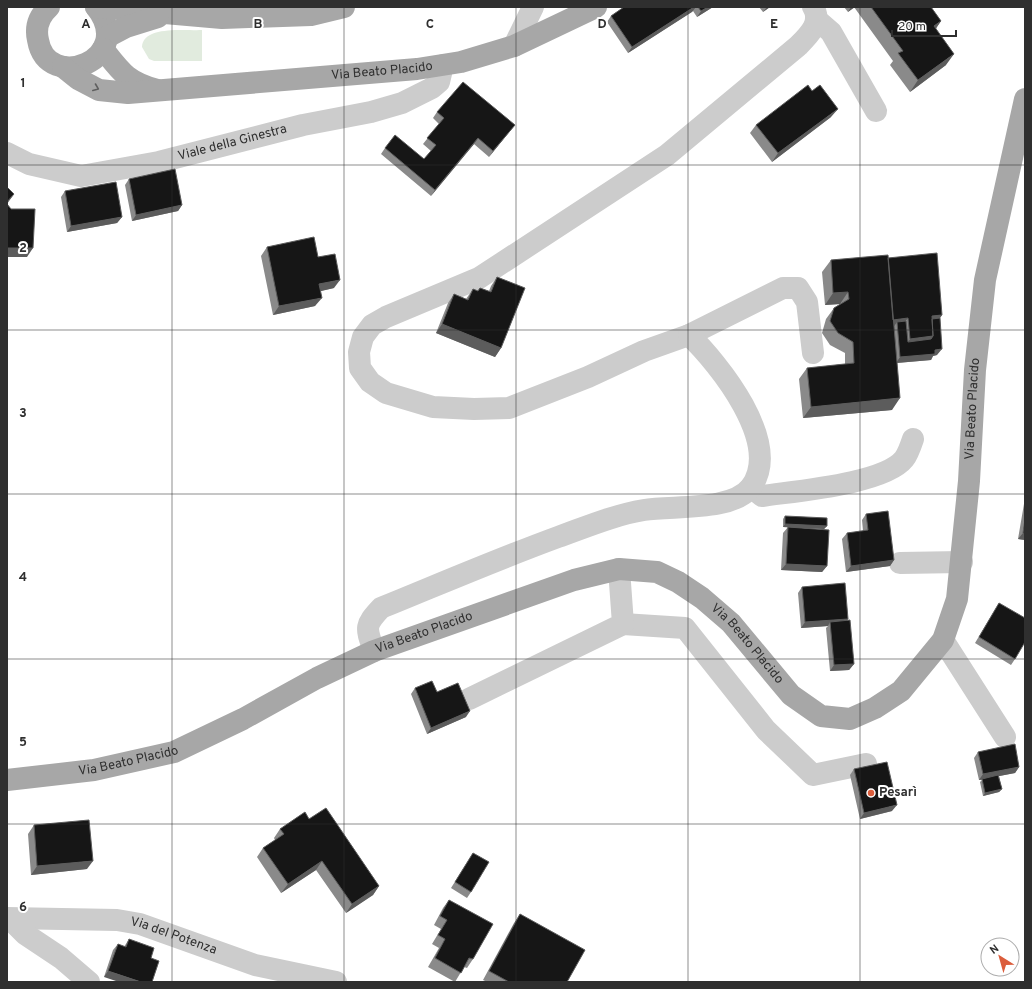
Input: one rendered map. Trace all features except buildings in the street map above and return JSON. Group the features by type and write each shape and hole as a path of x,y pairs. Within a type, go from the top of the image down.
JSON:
{"main road":[{"path":"36,33 38,22 48,7"},
{"path":"96,7 222,18 311,15 344,7"},
{"path":"63,67 75,68 87,65 97,58 105,43 105,21 96,7"},
{"name":"Via Beato Placido","path":"36,33 38,45 44,55 78,79 99,90 128,93 443,66 514,46 596,7"},
{"path":"105,43 144,20 175,14"},
{"name":"Via Beato Placido","path":"105,43 119,69 137,84 158,90"},
{"name":"Via Beato Placido","path":"7,780 94,770 174,752 243,719 317,678 374,651 574,580 619,569 657,572 678,582 702,598 731,623 791,695 821,716 850,719 875,708 901,691 943,640 957,599 962,562 969,481 975,370 985,280 1025,99"}],"street":[{"path":"31,7 36,33"},
{"path":"514,46 533,7"},
{"path":"814,13 831,32 876,111"},
{"path":"813,353 807,302 798,288 783,288 689,334 644,350 588,377 509,408 474,409 433,407 386,394 370,382 360,368 359,352 363,338 372,325 386,317 479,278 667,155 798,46 814,28 814,13"},
{"name":"Viale della Ginestra","path":"7,153 29,164 81,176 159,162 303,125 371,112 402,103 432,88 439,82 443,66"},
{"path":"374,651 368,633 369,621 381,608 520,550 599,522 644,510 719,503 739,497 751,487 759,467 757,441 745,407 728,379 689,334"},
{"path":"751,487 762,496 852,483 884,473 904,459 913,439"},
{"path":"900,563 962,562"},
{"path":"619,569 623,624"},
{"path":"469,699 623,624 685,628 766,730 813,775 866,764"},
{"path":"943,640 1005,737"},
{"name":"Via del Potenza","path":"8,919 40,918 117,920 140,924 255,965 336,982"},
{"path":"8,919 25,934 61,958 89,982"}],"shaded area":[{"path":"202,30 202,61 154,61 149,59 142,47 144,40 157,32"}],"place":[{"name":"Pesarì","path":"871,793"}]}
